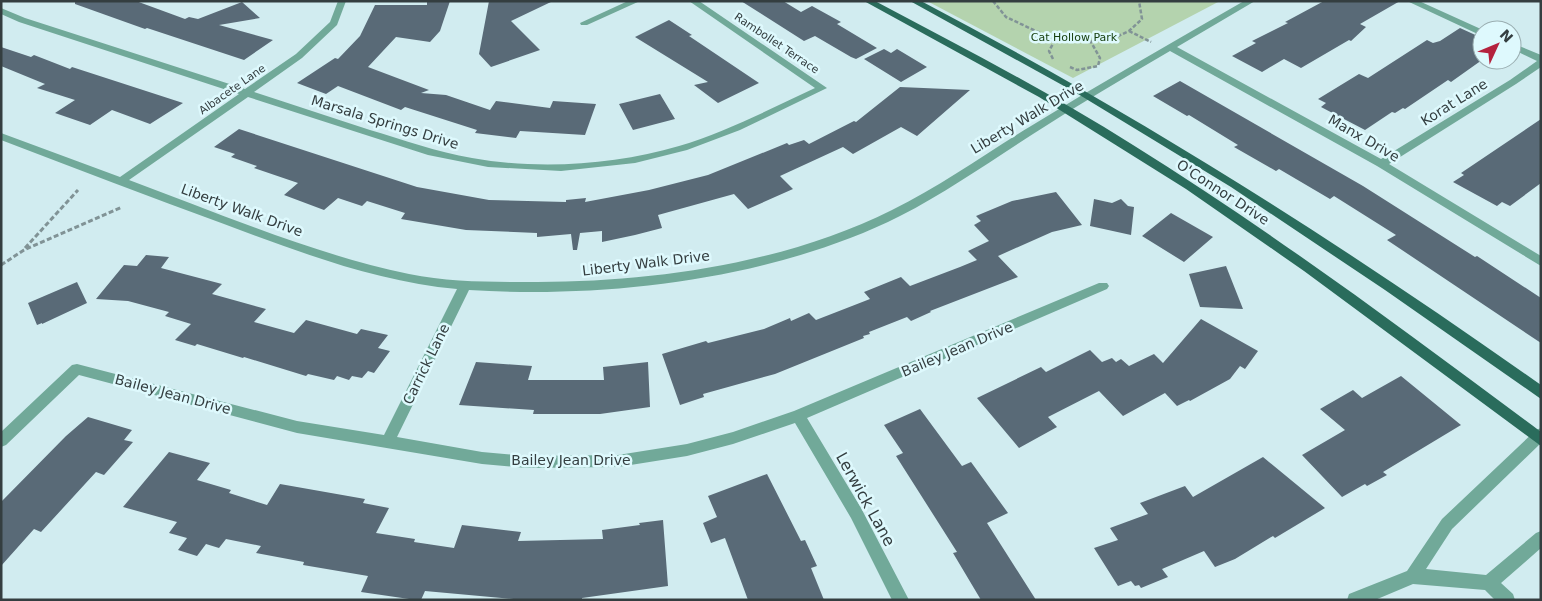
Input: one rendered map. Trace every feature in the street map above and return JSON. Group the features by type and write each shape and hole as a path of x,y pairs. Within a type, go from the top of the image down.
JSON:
{"main road":[{"name":"O'Connor Drive","path":"868,1 978,58 1067,109 1250,227 1381,319 1540,437"},
{"name":"O'Connor Drive","path":"914,1 986,38 1090,96 1290,220 1392,286 1541,393"}],"street":[{"name":"Albacete Lane","path":"121,181 299,56 334,23 342,1"},
{"path":"584,23 636,1"},
{"name":"Rambollet Terrace","path":"693,1 822,88"},
{"name":"Liberty Walk Drive","path":"1,136 296,247 354,265 413,278 465,285 550,288 625,282 708,272 802,249 872,224 931,194 1067,109 1251,1"},
{"path":"1411,1 1472,28"},
{"name":"Marsala Springs Drive","path":"1,11 22,20 428,152 487,164 551,168 617,163 683,148 737,128 822,88"},
{"name":"Manx Drive","path":"1170,47 1381,164 1541,262"},
{"path":"1522,51 1541,60"},
{"name":"Korat Lane","path":"1381,164 1513,82 1541,60"},
{"name":"Carrick Lane","path":"388,442 465,285"},
{"name":"Bailey Jean Drive","path":"1,441 78,369 297,427 482,458 527,462 618,461 678,452 734,438 798,416 1103,286"},
{"name":"Lerwick Lane","path":"798,416 856,513 901,600"},
{"path":"1413,576 1447,524 1540,437"},
{"path":"1489,583 1541,538"},
{"path":"1355,600 1413,576 1489,583 1507,600"}],"path":[{"path":"993,1 1006,17 1054,40 1090,42 1129,31 1142,19 1139,1"},
{"path":"1129,31 1151,42"},
{"path":"1054,40 1049,52 1054,61"},
{"path":"1069,67 1077,70 1098,66 1100,58 1090,42"},
{"path":"24,250 78,190"},
{"path":"1,266 24,250 122,206"}],"green space":[{"name":"Cat Hollow Park","path":"927,1 1220,1 1073,78"}],"building":[{"path":"75,1 136,1 185,19 189,17 198,19 242,2 260,18 219,25 273,40 244,60 147,28 145,29 75,4"},
{"path":"427,1 450,1 440,31 430,42 396,37 368,67 429,90 421,93 446,95 490,110 496,101 550,108 553,101 596,104 585,135 520,131 516,138 475,133 477,130 405,107 401,110 338,86 326,94 297,83 335,58 338,59 360,36 375,5 427,5"},
{"path":"489,1 553,1 511,21 540,50 491,67 479,54"},
{"path":"741,1 783,1 801,12 812,6 841,22 837,24 877,48 856,59 815,36 804,41"},
{"path":"1324,1 1400,1 1360,24 1366,27 1351,41 1349,40 1301,68 1284,59 1262,72 1232,56 1256,43 1252,41 1288,23 1285,22"},
{"path":"669,20 692,35 689,36 759,83 718,103 694,85 708,82 635,37"},
{"path":"1460,28 1472,33 1472,67 1451,82 1448,80 1405,109 1403,108 1395,113 1392,112 1365,130 1321,107 1326,103 1318,99 1359,74 1368,78 1427,40 1433,43 1440,41"},
{"path":"1,47 31,57 34,55 70,69 72,67 183,103 150,124 112,110 90,125 55,113 75,100 37,88 45,84 1,66"},
{"path":"884,49 891,53 897,49 927,67 901,82 864,59"},
{"path":"1180,81 1363,186 1541,298 1541,343 1387,240 1396,235 1334,196 1330,199 1279,169 1276,171 1234,147 1238,145 1189,115 1187,116 1153,96"},
{"path":"900,87 970,90 917,136 901,127 853,154 843,147 780,176 793,189 748,209 734,194 658,215 662,228 635,235 602,242 602,231 580,233 577,250 573,250 571,234 537,237 537,233 466,230 401,219 405,213 367,201 362,206 338,198 324,210 284,195 298,183 254,168 257,166 231,157 235,154 214,147 239,129 417,187 489,200 566,202 566,200 586,198 585,202 649,190 708,175 787,143 789,145 804,140 809,144 854,121 856,122"},
{"path":"660,94 675,119 633,130 619,104"},
{"path":"1541,119 1541,183 1510,206 1502,202 1497,206 1453,182 1464,175 1461,173"},
{"path":"1056,192 1082,225 1052,232 998,256 1018,277 930,311 911,321 907,317 869,332 870,334 863,336 864,338 775,374 703,394 704,397 680,405 662,354 706,341 708,343 764,329 790,318 791,321 809,313 816,320 870,299 864,292 901,277 910,286 960,267 977,260 968,251 989,241 974,225 981,221 976,216 1012,201"},
{"path":"1094,199 1112,203 1121,199 1128,206 1134,207 1131,235 1090,226"},
{"path":"1171,213 1213,237 1184,262 1142,236"},
{"path":"146,255 169,257 161,268 222,284 212,294 266,309 254,322 294,333 306,320 357,334 361,329 388,335 378,348 390,351 374,373 368,371 362,378 352,376 349,380 337,376 334,380 308,374 306,376 197,344 195,346 175,340 191,324 165,316 169,312 128,301 96,299 124,265 137,266"},
{"path":"1226,266 1243,309 1200,307 1189,274"},
{"path":"77,282 87,303 37,325 28,303"},
{"path":"1201,319 1258,351 1245,369 1240,366 1230,379 1177,406 1165,393 1123,416 1099,391 1048,417 1057,427 1019,448 977,398 1041,367 1046,372 1090,350 1102,362 1112,358 1116,362 1121,359 1129,366 1154,354 1163,363"},
{"path":"476,362 532,366 528,380 604,380 603,367 648,362 650,407 600,414 533,414 534,410 459,405"},
{"path":"1401,376 1461,425 1383,472 1387,475 1367,486 1365,484 1342,497 1302,455 1345,430 1320,409 1353,390 1362,398"},
{"path":"920,409 962,466 971,462 1008,513 987,523 1036,600 981,600 953,553 957,552 896,456 903,453 884,425"},
{"path":"88,417 132,430 124,440 133,442 104,475 96,472 41,532 34,529 1,566 1,502 66,436"},
{"path":"169,452 210,463 197,480 231,490 229,493 267,505 280,484 365,499 363,503 389,508 376,533 415,539 414,542 454,548 462,525 521,532 518,541 603,539 602,530 663,520 668,586 582,598 582,600 525,600 425,591 421,600 416,600 361,592 368,576 303,565 304,562 256,553 261,546 226,539 219,548 206,544 197,556 178,550 187,538 169,533 177,522 123,507"},
{"path":"1263,457 1325,508 1275,538 1273,536 1235,559 1215,567 1204,551 1162,569 1168,577 1141,588 1139,585 1135,586 1131,581 1118,586 1094,548 1118,540 1110,528 1148,514 1140,503 1185,486 1193,497"},
{"path":"767,474 801,541 805,540 817,566 811,568 824,600 748,600 725,538 711,543 703,523 717,517 708,496"}]}
